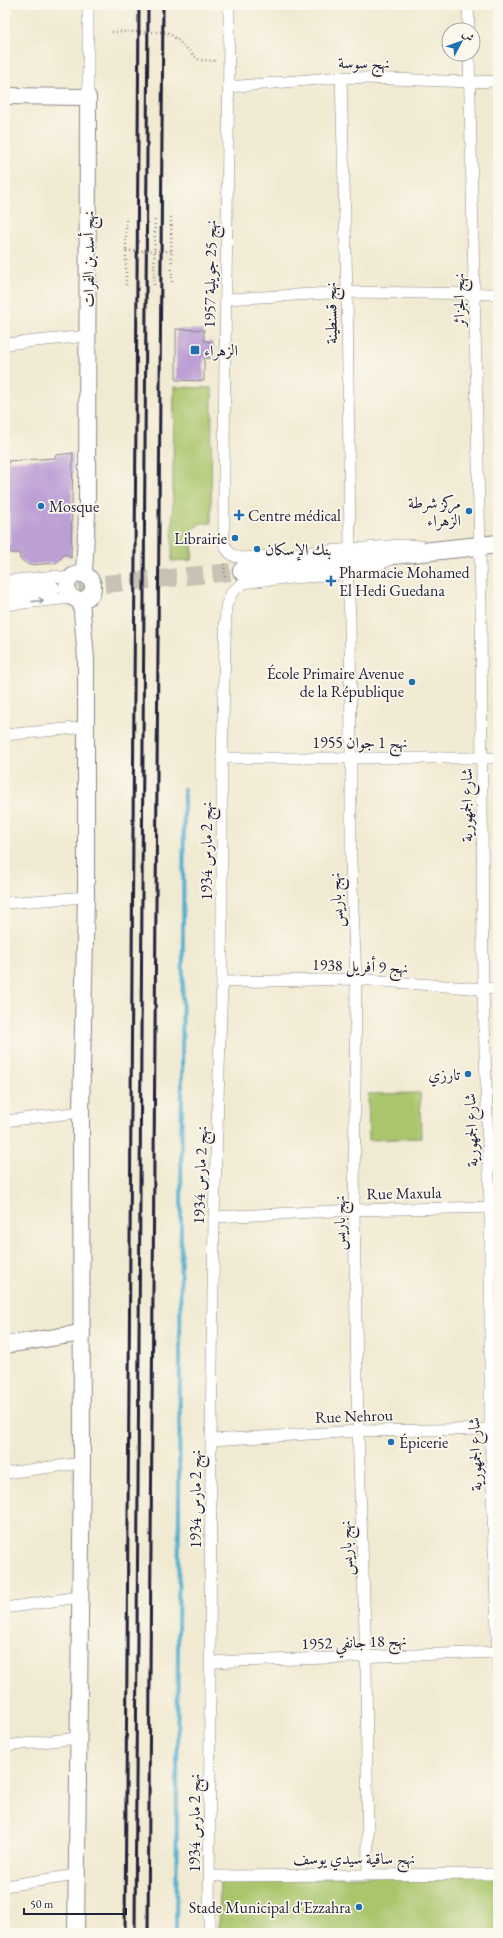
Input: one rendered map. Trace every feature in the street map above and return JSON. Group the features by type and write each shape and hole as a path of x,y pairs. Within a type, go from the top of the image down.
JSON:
{"main road":[{"path":"242,571 298,559 398,555 498,544"},
{"path":"5,593 51,589"}],"street":[{"name":"نهج أسد بن الفرات","path":"84,574 87,513 88,5"},
{"name":"نهج 25 جويلية 1957","path":"228,5 229,87 223,472 224,543 228,552 237,557 298,559"},
{"path":"468,5 469,22"},
{"name":"نهج الجزائر","path":"469,62 480,546"},
{"name":"نهج سوسة","path":"229,87 341,77 470,82 498,81"},
{"name":"نهج قسنطينة","path":"341,77 347,292 350,548"},
{"path":"5,96 88,97"},
{"path":"226,299 347,292 498,294"},
{"path":"5,344 88,336"},
{"path":"298,559 350,548 410,545 435,550"},
{"name":"شارع الجمهورية","path":"480,546 483,989 494,1207 494,1429 498,1664"},
{"name":"نهج 2 مارس 1934","path":"209,1933 211,1440 214,1217 222,982 222,758 226,606 232,592 237,586 252,581 347,573 373,567 398,555"},
{"name":"نهج باريس","path":"347,573 350,616 352,757 351,863 356,979 354,1210 358,1431 366,1658 368,1874"},
{"path":"5,605 76,599 89,597 93,589 91,580 84,574 76,574 69,579 66,588 76,599 86,659 86,897 82,1112 82,1463 79,1598 76,1933"},
{"path":"5,581 56,576 69,579"},
{"path":"5,735 86,727"},
{"name":"نهج 1 جوان 1955","path":"222,758 498,758"},
{"path":"5,903 86,897"},
{"name":"نهج 9 أفريل 1938","path":"222,982 356,979 483,989 498,988"},
{"path":"5,1121 82,1112"},
{"name":"Rue Maxula","path":"214,1217 354,1210 494,1207"},
{"path":"5,1345 82,1333"},
{"name":"Rue Nehrou","path":"211,1440 358,1431 494,1429"},
{"path":"5,1473 82,1463"},
{"path":"5,1608 79,1598"},
{"name":"نهج 18 جانفي 1952","path":"211,1662 366,1658 498,1652"},
{"path":"5,1746 78,1738"},
{"name":"نهج ساقية سيدي يوسف","path":"210,1876 498,1874"},
{"path":"5,1886 76,1875"}],"path":[{"path":"112,32 166,32 173,36 199,60 229,61"},
{"path":"126,217 126,285"},
{"path":"154,285 155,217"},
{"path":"171,217 172,285"},
{"path":"126,251 172,251"}],"green space":[{"path":"174,387 212,388 211,523 201,523 193,529 192,560 172,561"},
{"path":"420,1093 421,1138 369,1140 368,1094"},
{"name":"Stade Municipal d'Ezzahra","path":"498,1871 498,1933 219,1933 220,1881"}],"building":[{"name":"الزهراء","path":"176,329 204,330 204,341 213,342 213,358 204,358 204,381 176,380"},
{"name":"Mosque","path":"73,453 71,558 65,554 56,563 29,565 20,559 19,553 10,553 8,461 55,458 56,455"}],"waterway":[{"path":"176,1933 184,789"}],"tunnel":[{"path":"51,589 242,571"}],"railway":[{"path":"125,1933 139,5"},
{"path":"135,1933 148,5"},
{"path":"148,1933 163,5"}],"place":[{"name":"الزهراء","path":"195,350"},
{"name":"Mosque","path":"41,506"},
{"name":"مركز شرطة الزهراء","path":"469,511"},
{"name":"Centre médical","path":"239,515"},
{"name":"Librairie","path":"235,538"},
{"name":"بنك الإسكان","path":"257,549"},
{"name":"Pharmacie Mohamed El Hedi Guedana","path":"331,581"},
{"name":"École Primaire Avenue de la République","path":"412,682"},
{"name":"تارزي","path":"468,1074"},
{"name":"Épicerie","path":"391,1442"},
{"name":"Stade Municipal d'Ezzahra","path":"359,1907"}]}
